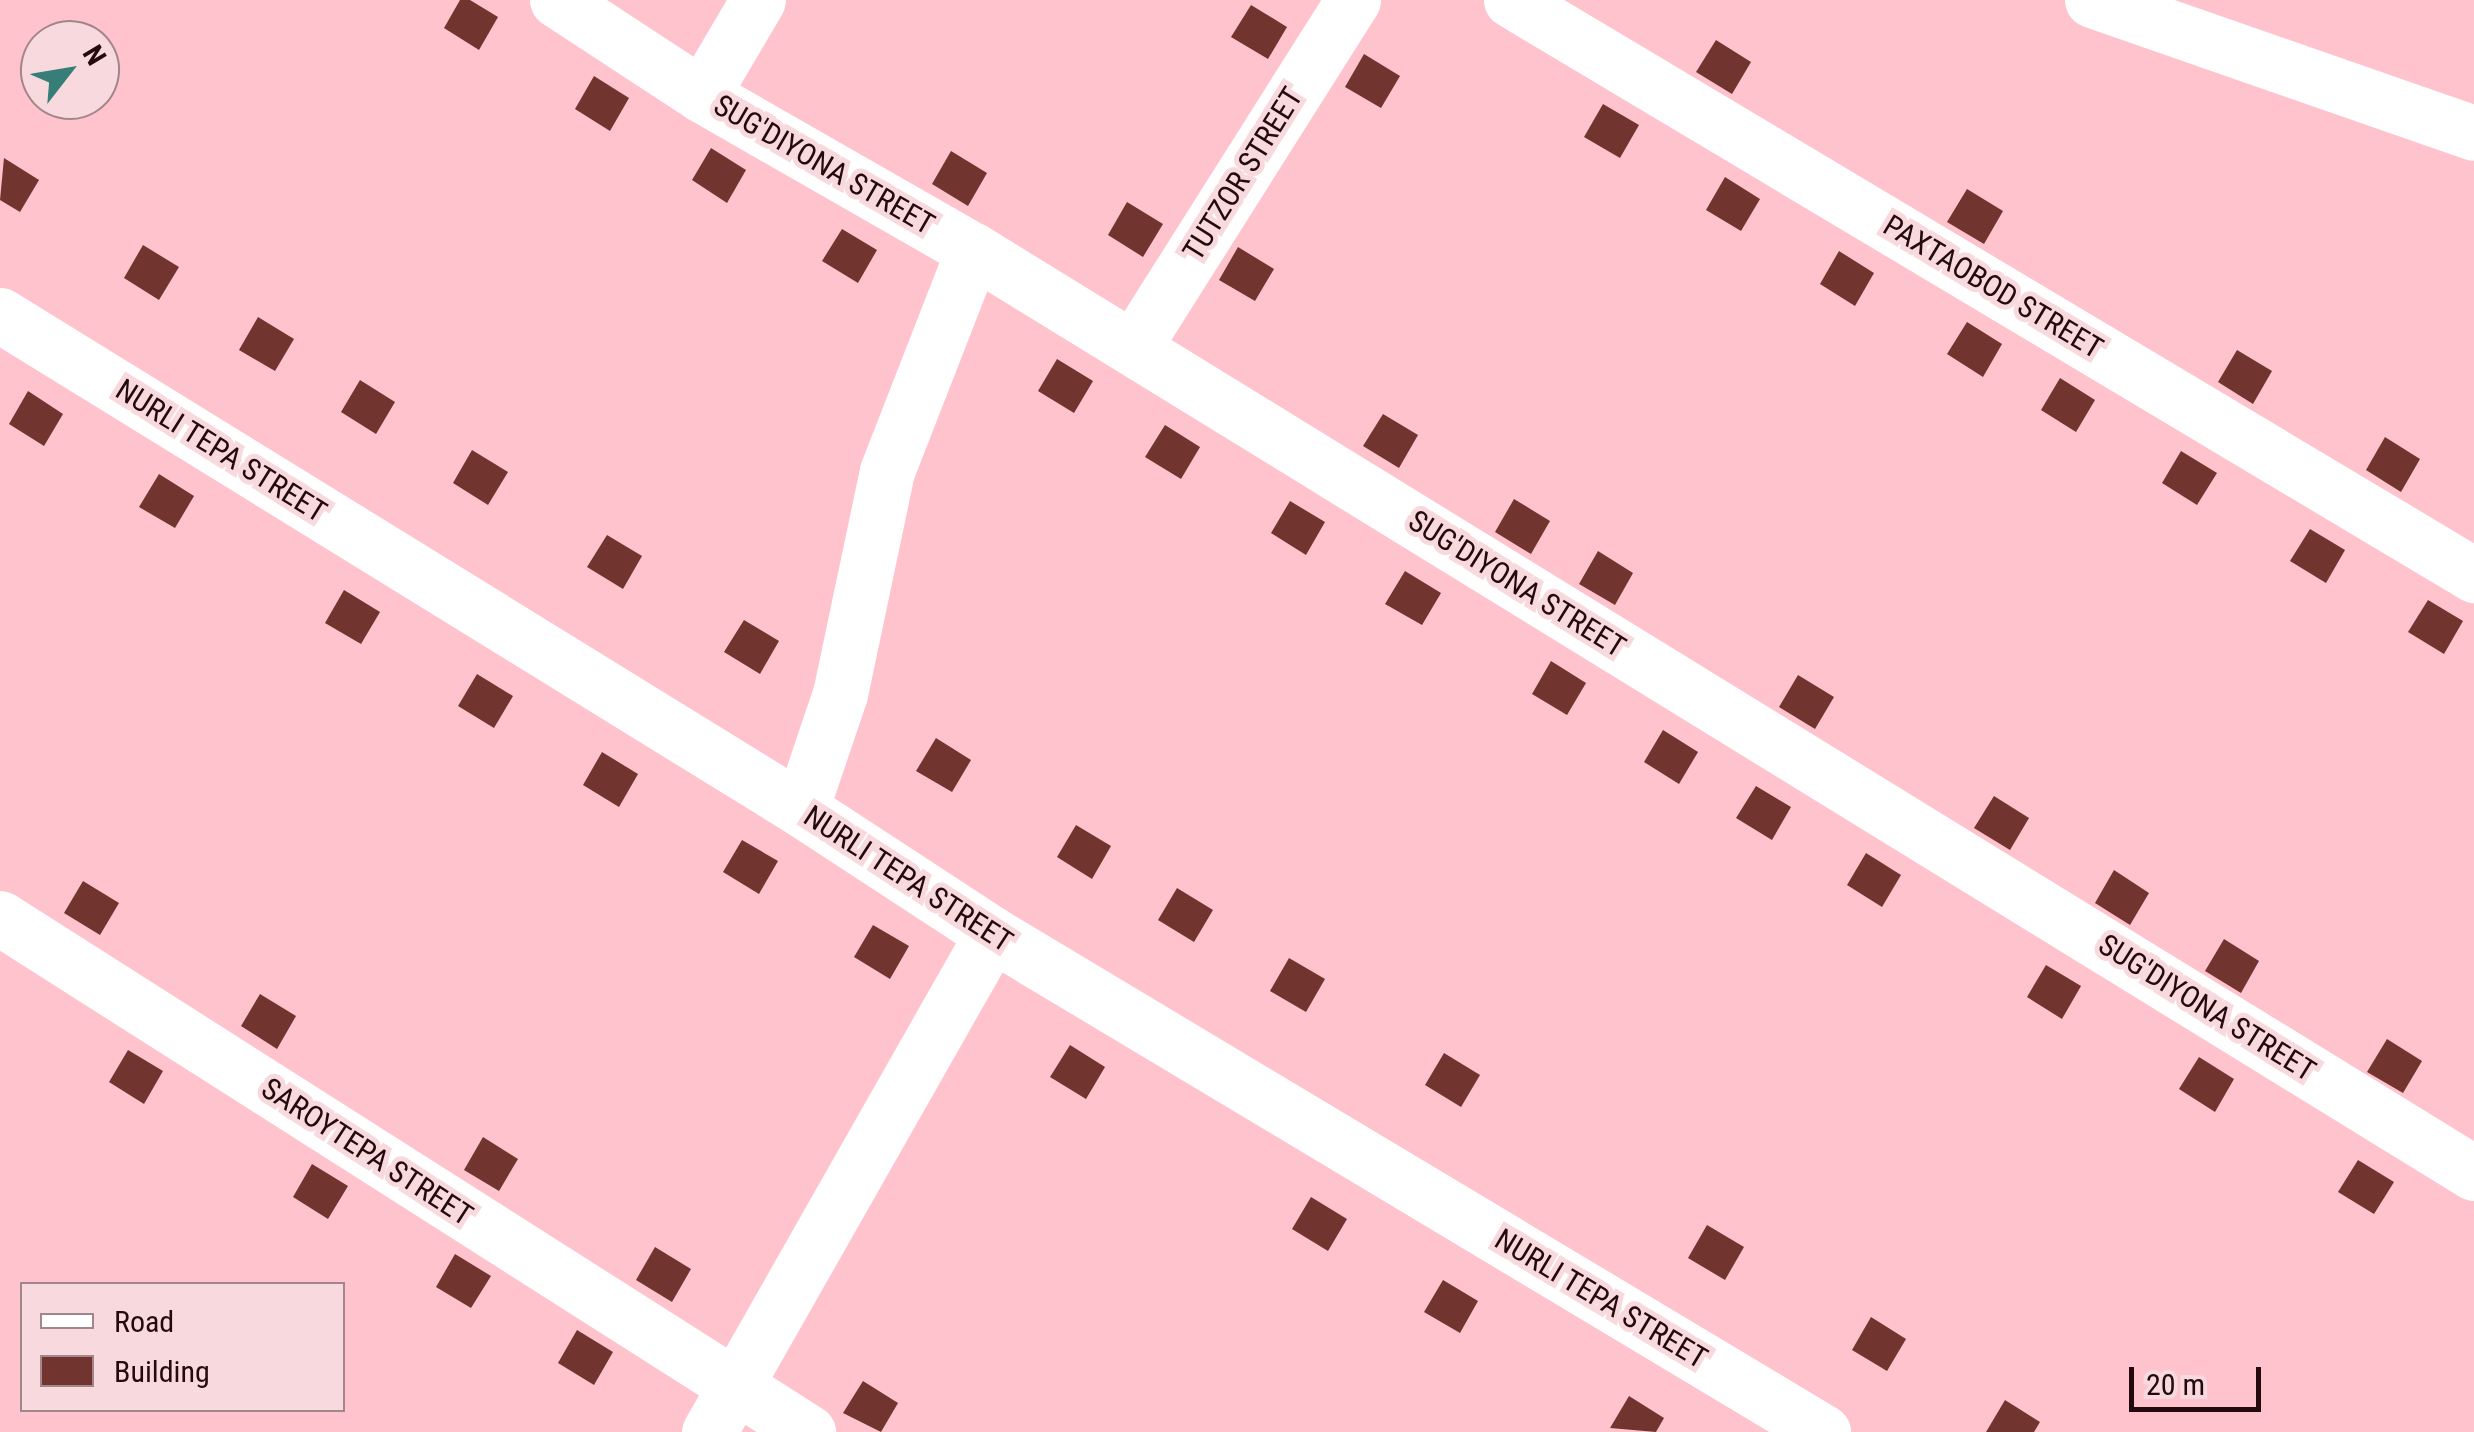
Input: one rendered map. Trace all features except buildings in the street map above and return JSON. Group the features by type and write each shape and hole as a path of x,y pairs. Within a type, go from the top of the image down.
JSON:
{"street":[{"name":"SUG'DIYONA STREET","path":"557,0 702,94 973,250 2474,1173"},
{"path":"702,94 758,0"},
{"name":"TUTZOR STREET","path":"1133,348 1352,0"},
{"name":"PAXTAOBOD STREET","path":"1511,0 2474,575"},
{"path":"2092,0 2474,132"},
{"path":"801,810 840,694 887,471 973,250"},
{"name":"NURLI TEPA STREET","path":"0,315 801,810 992,934 1823,1432"},
{"name":"SAROYTEPA STREET","path":"0,918 721,1409 808,1432"},
{"path":"721,1409 992,934"}]}
